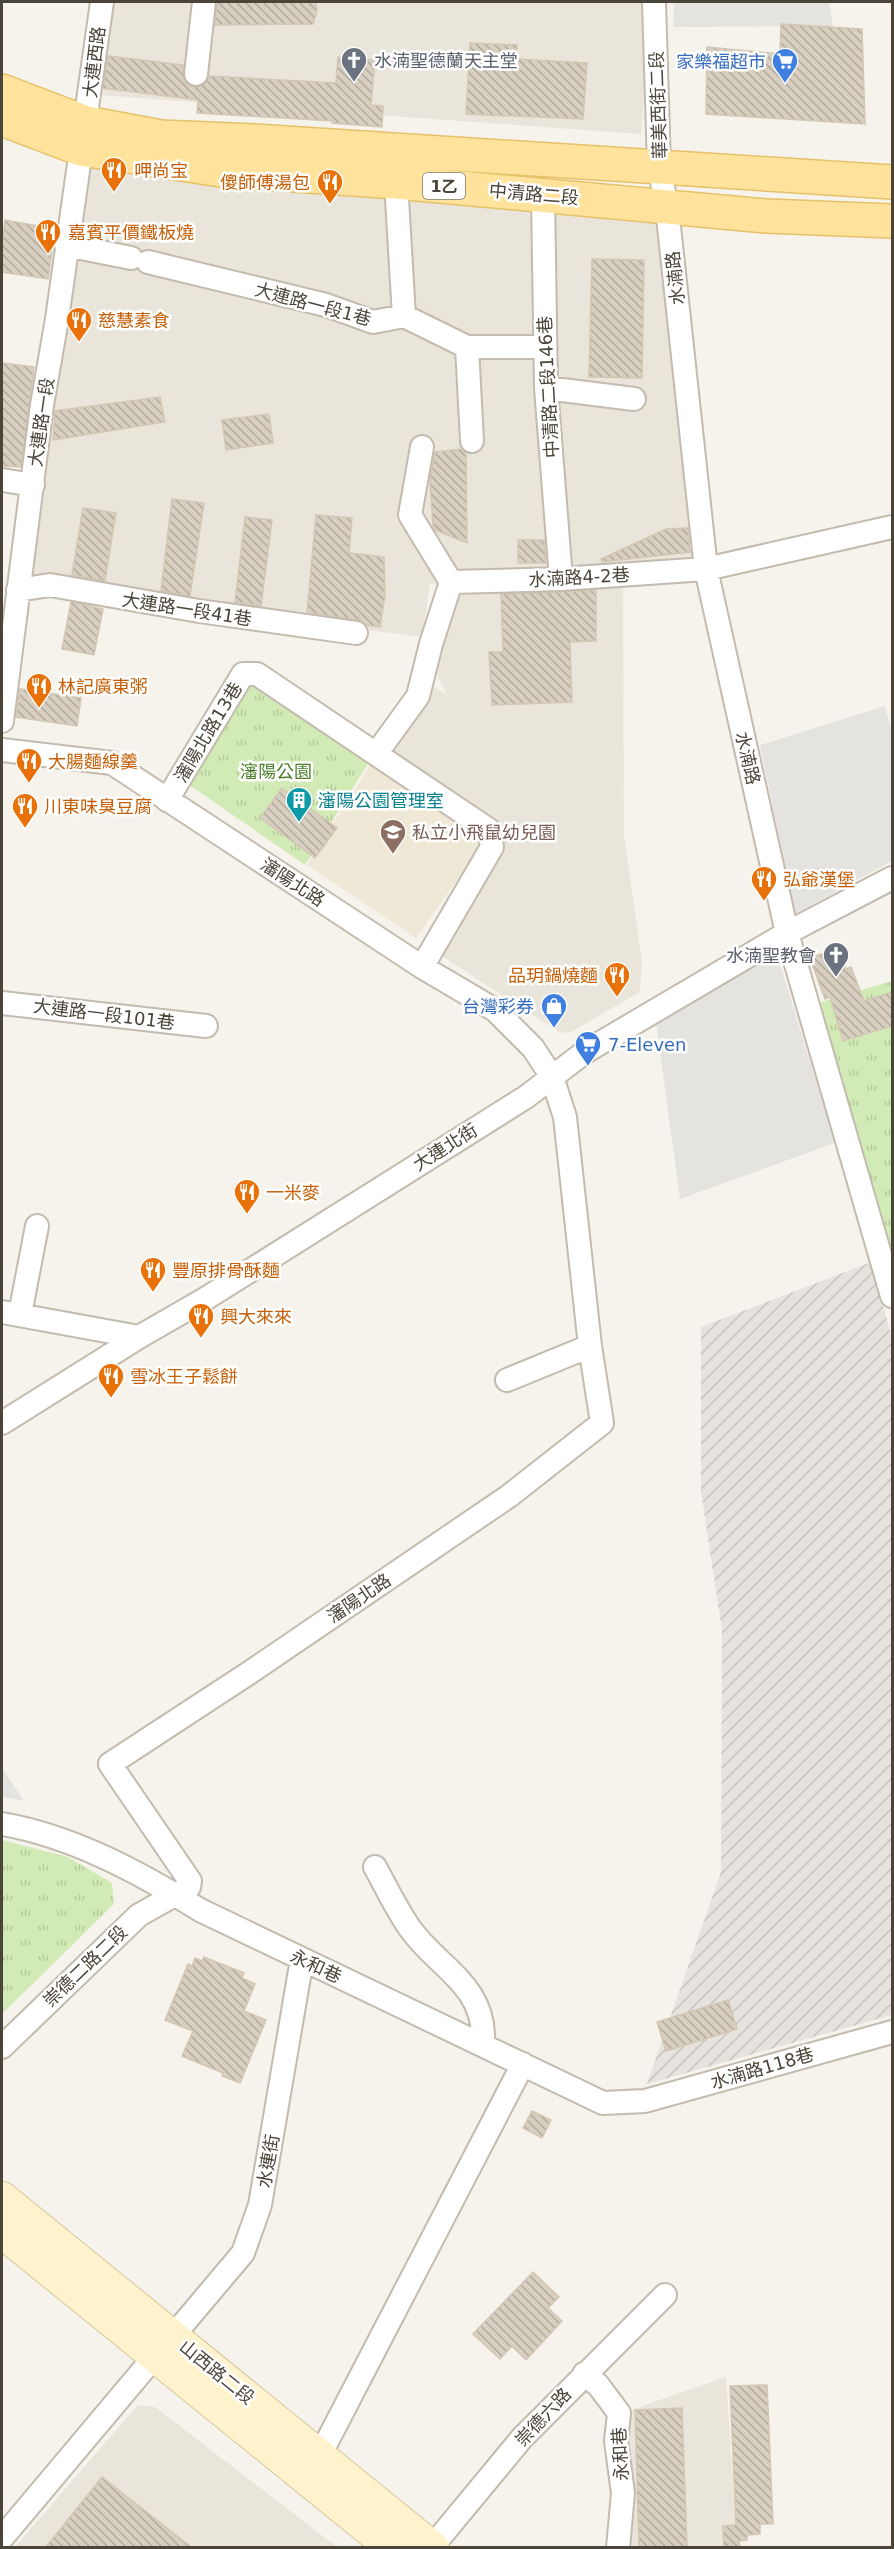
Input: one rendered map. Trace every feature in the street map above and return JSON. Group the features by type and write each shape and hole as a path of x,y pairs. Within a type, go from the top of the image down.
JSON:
{"main road":[{"name":"中清路二段","path":"2,91 84,136 255,141 892,182"},
{"name":"中清路二段","path":"2,119 84,136 221,170 396,182 766,216 892,221"}],"street":[{"name":"大連西路","path":"84,136 102,2"},
{"path":"196,74 204,2"},
{"name":"華美西街二段","path":"654,2 659,166 667,208"},
{"name":"大連路一段","path":"2,721 42,405 84,136"},
{"path":"396,182 404,316 467,348 544,346"},
{"name":"中清路二段146巷","path":"543,195 544,346 561,579"},
{"name":"水湳路","path":"667,208 706,569 787,933 892,1296"},
{"name":"大連路一段1巷","path":"66,245 326,305 373,322 404,316"},
{"path":"467,348 472,441"},
{"path":"546,388 634,399"},
{"path":"376,754 418,696 431,644 451,582 410,515 422,447"},
{"path":"2,480 33,485"},
{"name":"水湳路4-2巷","path":"451,582 561,579 706,569 892,527"},
{"name":"大連路一段41巷","path":"18,590 50,585 210,613 356,633"},
{"name":"瀋陽北路13巷","path":"167,800 243,674 257,674 489,830 492,847 422,967"},
{"name":"瀋陽北路","path":"2,750 112,763 422,967 495,1010 533,1048 552,1077 565,1117 590,1346 602,1423 509,1496 252,1671 110,1764 190,1881 189,1887 176,1895"},
{"name":"大連北街","path":"2,1423 139,1337 205,1299 526,1097 585,1052 787,933 892,878"},
{"name":"大連路一段101巷","path":"2,1003 206,1026"},
{"path":"38,1226 11,1313 139,1337"},
{"path":"507,1380 590,1346"},
{"name":"永和巷","path":"2,1824 33,1829 80,1847 176,1895 200,1910 483,2043 603,2103 632,2102"},
{"path":"375,1867 410,1929 466,1986 484,2026 483,2043"},
{"name":"崇德二路二段","path":"2,2047 140,1915 176,1895"},
{"name":"水連街","path":"2,2538 243,2253 260,2205 302,1959"},
{"name":"水湳路118巷","path":"632,2102 645,2101 892,2032"},
{"path":"320,2455 524,2064"},
{"name":"山西路二段","path":"2,2198 164,2346 392,2547"},
{"name":"山西路二段","path":"2,2232 320,2455 431,2547"},
{"name":"崇德六路","path":"431,2547 522,2438 665,2295"},
{"name":"永和巷","path":"584,2374 598,2385 619,2413 616,2440 622,2493 618,2547"}],"shaded area":[{"path":"112,2 651,2 641,134 97,95"},
{"path":"674,2 829,2 833,26 673,27"},
{"path":"91,166 654,210 697,557 430,584 422,637 21,585"},
{"path":"623,580 624,834 642,962 640,992 569,1033 559,1032 437,953 508,833 388,757 431,685 447,695 438,677 436,647 455,589"},
{"path":"885,706 892,733 892,861 795,914 760,745"},
{"name":"私立小飛鼠幼兒園","path":"371,764 479,835 481,846 416,938 307,865"},
{"path":"777,954 835,1143 680,1199 656,1022"},
{"path":"871,1262 892,1339 892,2015 647,2084 721,1872 722,1630 701,1492 701,1327"},
{"path":"2,1768 24,1801 2,1797"},
{"path":"726,2377 737,2546 630,2547 622,2413"},
{"path":"138,2405 155,2407 337,2547 14,2548"}],"green space":[{"name":"瀋陽公園","path":"248,687 260,687 369,762 305,865 188,784"},
{"path":"892,981 892,1255 818,1003"},
{"path":"2,1840 68,1857 112,1883 114,1904 2,2014"}],"building":[{"path":"217,2 316,2 317,11 313,24 215,25"},
{"name":"家樂福超市","path":"781,24 862,29 865,124 706,114 707,47 780,54"},
{"path":"470,43 517,45 516,59 587,63 583,119 466,114"},
{"path":"108,56 183,65 184,80 195,87 206,82 209,76 336,83 338,57 375,60 371,105 383,106 382,127 332,123 333,121 197,113 198,100 103,88"},
{"path":"5,220 55,229 48,279 2,272"},
{"path":"592,259 644,260 642,378 589,377"},
{"path":"2,363 34,367 21,467 2,466"},
{"path":"160,397 165,422 53,440 55,411"},
{"path":"269,414 273,443 226,450 222,420"},
{"path":"462,449 466,453 467,543 435,530 430,480 435,452"},
{"path":"172,499 204,503 190,596 161,591"},
{"path":"83,508 116,513 105,581 72,575"},
{"path":"316,515 352,518 349,553 384,557 385,595 380,627 366,625 358,620 307,613"},
{"path":"245,517 272,520 261,606 235,602"},
{"path":"688,528 690,552 602,562 601,559 666,529"},
{"path":"518,540 544,540 546,563 518,563"},
{"path":"596,590 596,641 570,642 572,702 492,705 489,652 503,652 501,594"},
{"path":"71,602 103,609 94,655 62,649"},
{"path":"20,689 81,698 77,726 16,717"},
{"name":"瀋陽公園管理室","path":"282,788 337,828 315,858 260,818"},
{"path":"838,948 846,969 851,967 864,1001 892,992 892,1026 843,1041 830,997 825,999 810,958"},
{"path":"204,1957 244,1973 242,1978 255,1984 244,2011 266,2020 240,2083 222,2076 223,2073 182,2056 193,2031 165,2020 188,1964 192,1966 195,1958 202,1961"},
{"path":"728,2000 737,2029 666,2051 657,2022"},
{"path":"532,2111 551,2120 542,2138 523,2128"},
{"path":"533,2272 559,2297 548,2308 562,2321 526,2360 512,2346 500,2359 473,2334"},
{"path":"767,2385 773,2524 760,2524 760,2534 747,2535 747,2540 739,2541 740,2547 724,2547 723,2526 736,2525 730,2386"},
{"path":"682,2408 687,2547 639,2547 635,2410"},
{"path":"102,2477 191,2547 46,2547"}],"place":[{"name":"水湳聖德蘭天主堂","path":"354,83"},
{"name":"家樂福超市","path":"785,84"},
{"name":"呷尚宝","path":"114,193"},
{"name":"傻師傅湯包","path":"330,205"},
{"name":"嘉賓平價鐵板燒","path":"48,255"},
{"name":"慈慧素食","path":"79,343"},
{"name":"林記廣東粥","path":"39,709"},
{"name":"大腸麵線羹","path":"29,784"},
{"name":"瀋陽公園管理室","path":"299,823"},
{"name":"川東味臭豆腐","path":"25,829"},
{"name":"私立小飛鼠幼兒園","path":"393,855"},
{"name":"弘爺漢堡","path":"764,902"},
{"name":"水湳聖教會","path":"836,978"},
{"name":"品玥鍋燒麵","path":"617,998"},
{"name":"台灣彩券","path":"554,1029"},
{"name":"7-Eleven","path":"588,1067"},
{"name":"一米麥","path":"247,1215"},
{"name":"豐原排骨酥麵","path":"153,1293"},
{"name":"興大來來","path":"201,1339"},
{"name":"雪冰王子鬆餅","path":"111,1399"}]}
